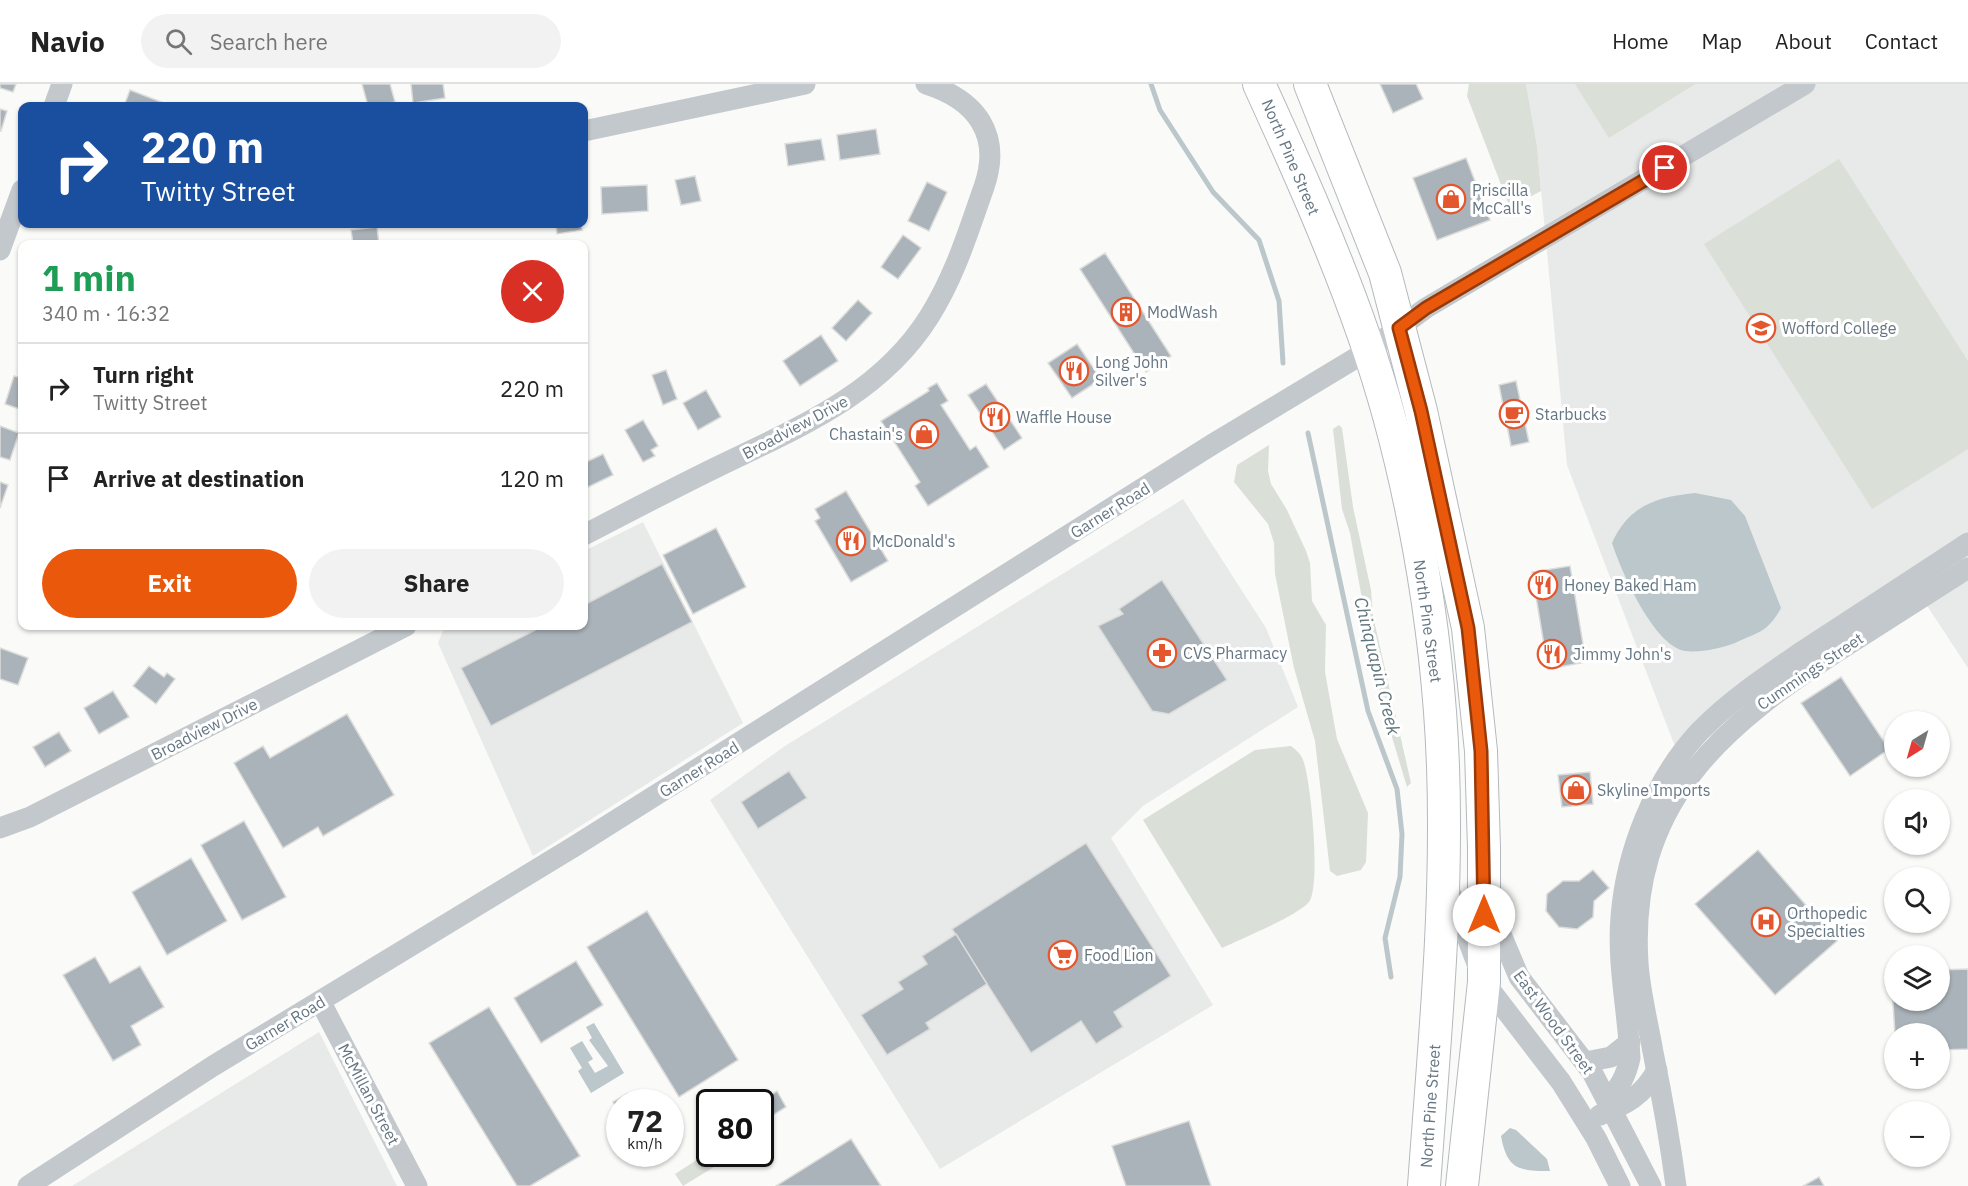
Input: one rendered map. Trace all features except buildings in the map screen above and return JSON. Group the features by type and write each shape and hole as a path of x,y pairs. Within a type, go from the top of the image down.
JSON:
{"highway":[{"name":"North Pine Street","path":"1259,84 1335,260 1369,350 1399,460 1429,611 1440,717 1445,878 1424,1186"},
{"name":"North Pine Street","path":"1310,84 1385,273 1421,411 1468,628 1481,751 1484,982 1462,1186"}],"street":[{"path":"55,102 62,84"},
{"path":"588,130 805,84"},
{"name":"Broadview Drive","path":"588,533 824,415 882,373 907,347 928,318 946,287 987,178 990,158 988,137 975,113 957,98 926,84"},
{"name":"Garner Road","path":"28,1186 186,1083 676,783 1213,444 1369,350 1426,308 1805,84"},
{"path":"0,250 18,201"},
{"name":"Cummings Street","path":"1609,1105 1626,1074 1630,1058 1620,950 1626,882 1647,814 1665,778 1683,751 1724,708 1766,677 1968,543"},
{"name":"Cummings Street","path":"1676,1182 1641,988 1637,930 1640,897 1656,836 1682,786 1716,744 1762,702 1968,568"},
{"name":"Broadview Drive","path":"0,828 30,817 116,775 398,630"},
{"name":"East Wood Street","path":"1484,848 1500,932 1508,956 1533,997 1586,1062 1651,1186"},
{"name":"East Wood Street","path":"1445,878 1484,982 1561,1082 1586,1122 1620,1186"},
{"name":"McMillan Street","path":"320,1002 417,1186"},
{"path":"1586,1062 1611,1058 1630,1042"},
{"path":"1586,1122 1609,1105 1639,1096 1657,1070"},
{"path":"1641,1166 1676,1182"}],"shaded area":[{"path":"1469,84 1526,84 1537,146 1541,191 1510,208 1467,96"},
{"name":"Wofford College","path":"1526,84 1968,84 1968,668 1922,598 1679,757 1567,465 1537,146"},
{"path":"1575,84 1695,84 1609,138"},
{"path":"1839,159 1968,361 1968,449 1872,509 1704,244"},
{"path":"1339,425 1342,428 1353,507 1371,590 1373,616 1411,783 1407,787 1380,697 1350,533 1342,509 1333,429"},
{"path":"1269,445 1268,471 1271,484 1287,510 1306,551 1310,563 1312,601 1326,625 1325,672 1337,739 1368,813 1366,862 1361,870 1337,876 1330,871 1315,741 1294,668 1275,574 1274,543 1268,524 1234,482 1237,465"},
{"path":"1695,493 1731,500 1745,516 1781,608 1767,627 1735,643 1704,651 1685,651 1673,646 1662,636 1640,606 1612,543 1627,520 1646,505 1668,497"},
{"path":"1183,499 1266,628 1298,707 1143,806 1111,838 1213,1005 940,1169 710,800 785,746"},
{"path":"643,522 743,723 533,856 438,643 443,630 588,630 588,549"},
{"path":"1291,746 1302,758 1309,788 1314,833 1313,892 1309,902 1303,908 1222,948 1143,820 1255,750"},
{"path":"594,1023 624,1073 591,1093 578,1071 582,1068 570,1048 582,1041 593,1059 588,1062 595,1073 608,1066 589,1040 592,1038 586,1027"},
{"path":"319,1032 397,1186 72,1186"},
{"path":"1510,1128 1516,1130 1547,1159 1550,1171 1522,1169 1511,1162 1501,1136"},
{"path":"696,1160 696,1167 714,1167 683,1186 675,1174"}],"waterway":[{"name":"Chinquapin Creek","path":"1151,84 1160,110 1213,192 1259,240 1279,301 1283,363"},
{"name":"Chinquapin Creek","path":"1308,433 1368,711 1397,789 1402,834 1400,877 1385,938 1391,977"}],"place":[{"name":"Priscilla McCall's","path":"1451,199"},
{"name":"ModWash","path":"1126,312"},
{"name":"Wofford College","path":"1761,328"},
{"name":"Long John Silver's","path":"1074,371"},
{"name":"Starbucks","path":"1514,414"},
{"name":"Waffle House","path":"995,417"},
{"name":"Chastain's","path":"924,434"},
{"name":"McDonald's","path":"851,541"},
{"name":"Honey Baked Ham","path":"1543,585"},
{"name":"CVS Pharmacy","path":"1162,653"},
{"name":"Jimmy John's","path":"1552,654"},
{"name":"Skyline Imports","path":"1576,790"},
{"name":"Orthopedic Specialties","path":"1766,922"},
{"name":"Food Lion","path":"1063,955"}],"route":[{"path":"1484,915 1481,751 1468,628 1421,411 1399,328 1426,308 1665,168"}]}
